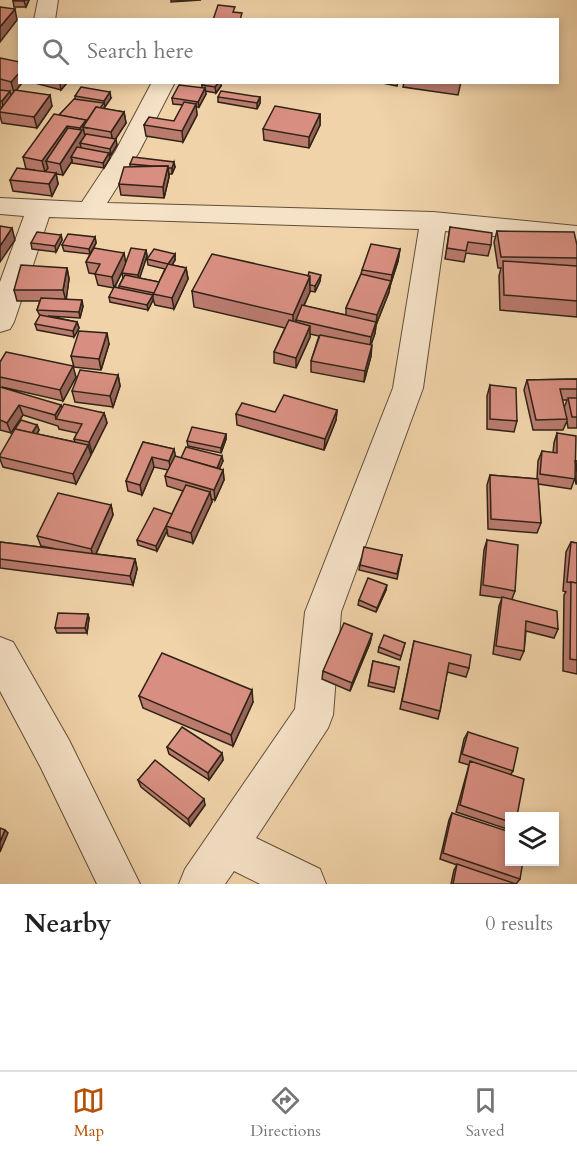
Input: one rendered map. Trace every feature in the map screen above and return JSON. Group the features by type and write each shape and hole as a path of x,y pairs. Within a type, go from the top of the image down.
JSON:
{"street":[{"path":"44,18 48,0"},
{"path":"89,212 127,152 163,84"},
{"path":"0,206 89,212 433,221 576,237"},
{"path":"0,322 39,209"},
{"path":"200,884 314,715 323,612 408,388 433,221"},
{"path":"0,654 55,754 119,884"},
{"path":"226,845 305,884"}],"building":[{"path":"218,5 235,7 233,12 242,13 241,18 214,18"},
{"path":"0,7 15,9 0,27"},
{"path":"0,58 18,62 18,74 11,82 0,79"},
{"path":"203,84 217,84 215,87"},
{"path":"179,85 205,88 198,102 172,98"},
{"path":"81,87 110,92 104,101 75,96"},
{"path":"0,90 10,91 2,101 0,101"},
{"path":"15,90 50,95 34,117 0,112"},
{"path":"221,91 260,97 257,103 218,97"},
{"path":"74,99 104,103 100,108 96,107 86,122 86,120 59,115"},
{"path":"184,102 196,104 182,131 144,125 149,117 174,121"},
{"path":"275,106 320,114 309,137 263,129"},
{"path":"96,107 124,112 111,132 83,127"},
{"path":"54,114 86,120 80,128 67,126 42,161 23,157"},
{"path":"68,128 82,130 60,164 46,161"},
{"path":"86,134 116,139 110,149 80,143"},
{"path":"77,147 109,153 103,163 71,157"},
{"path":"133,157 174,162 172,168 130,164"},
{"path":"168,166 163,187 119,184 124,167"},
{"path":"17,168 56,173 49,184 10,180"},
{"path":"0,226 12,228 0,246"},
{"path":"450,227 492,233 491,245 468,242 466,251 447,248"},
{"path":"497,231 574,232 577,258 501,257"},
{"path":"37,232 61,235 55,246 31,243"},
{"path":"68,234 95,237 89,249 62,245"},
{"path":"371,244 400,249 392,275 362,270"},
{"path":"94,248 124,253 112,277 95,274 100,264 86,262"},
{"path":"131,248 146,250 138,275 122,273"},
{"path":"154,249 175,254 168,264 147,259"},
{"path":"212,254 310,276 293,315 192,291"},
{"path":"503,261 577,266 577,301 504,295"},
{"path":"168,264 186,268 172,298 153,294"},
{"path":"21,265 67,268 63,290 14,290"},
{"path":"309,272 321,275 315,286 310,285"},
{"path":"361,274 391,281 377,315 346,308"},
{"path":"125,275 159,282 154,293 119,286"},
{"path":"114,287 153,295 147,305 109,297"},
{"path":"41,298 82,300 79,312 37,310"},
{"path":"302,305 376,322 371,337 296,320"},
{"path":"40,315 77,322 73,331 35,324"},
{"path":"289,320 310,326 296,358 274,352"},
{"path":"79,331 107,333 99,359 71,356"},
{"path":"320,335 372,345 365,371 311,361"},
{"path":"6,352 73,366 60,390 0,377 0,362"},
{"path":"80,370 118,375 110,396 72,391"},
{"path":"577,379 577,389 560,389 567,419 536,420 527,380"},
{"path":"490,385 516,388 517,421 490,419"},
{"path":"0,387 61,405 55,415 19,405 7,423 0,420"},
{"path":"284,395 337,410 325,439 236,414 242,403 275,412"},
{"path":"568,398 577,398 577,417 572,417"},
{"path":"64,404 104,413 89,442 74,439 82,424 56,419"},
{"path":"21,420 37,425 32,433 15,429"},
{"path":"192,427 226,434 221,448 187,441"},
{"path":"15,429 88,445 73,474 0,457"},
{"path":"557,433 576,436 575,479 540,474 542,451 557,453"},
{"path":"143,442 174,449 169,461 152,457 140,485 126,481"},
{"path":"186,447 222,456 217,468 181,458"},
{"path":"175,456 223,470 214,490 165,476"},
{"path":"490,475 538,479 541,523 491,519"},
{"path":"186,485 210,492 191,533 166,526"},
{"path":"58,493 111,505 91,549 37,536"},
{"path":"154,508 172,514 156,546 137,540"},
{"path":"487,540 518,545 515,591 483,585"},
{"path":"0,542 135,559 130,576 0,559"},
{"path":"571,542 577,543 577,583 567,582"},
{"path":"364,547 402,555 397,574 360,565"},
{"path":"368,578 387,585 377,608 359,600"},
{"path":"571,582 577,583 577,660 570,659"},
{"path":"502,597 557,611 558,629 526,621 524,651 496,646"},
{"path":"58,613 88,614 85,628 55,628"},
{"path":"344,623 372,634 352,683 323,671"},
{"path":"384,635 405,643 401,656 379,647"},
{"path":"414,641 471,655 469,668 449,663 440,711 402,701"},
{"path":"162,653 252,690 231,735 139,696"},
{"path":"373,661 399,667 395,688 369,682"},
{"path":"182,727 222,753 208,773 167,747"},
{"path":"468,732 518,748 513,771 462,754"},
{"path":"155,760 204,799 188,819 138,780"},
{"path":"470,761 524,779 518,812 505,812 505,820 460,805"},
{"path":"452,813 505,830 505,866 522,866 520,879 443,853"},
{"path":"0,828 5,830 0,842"},
{"path":"457,864 516,884 453,884"}]}
